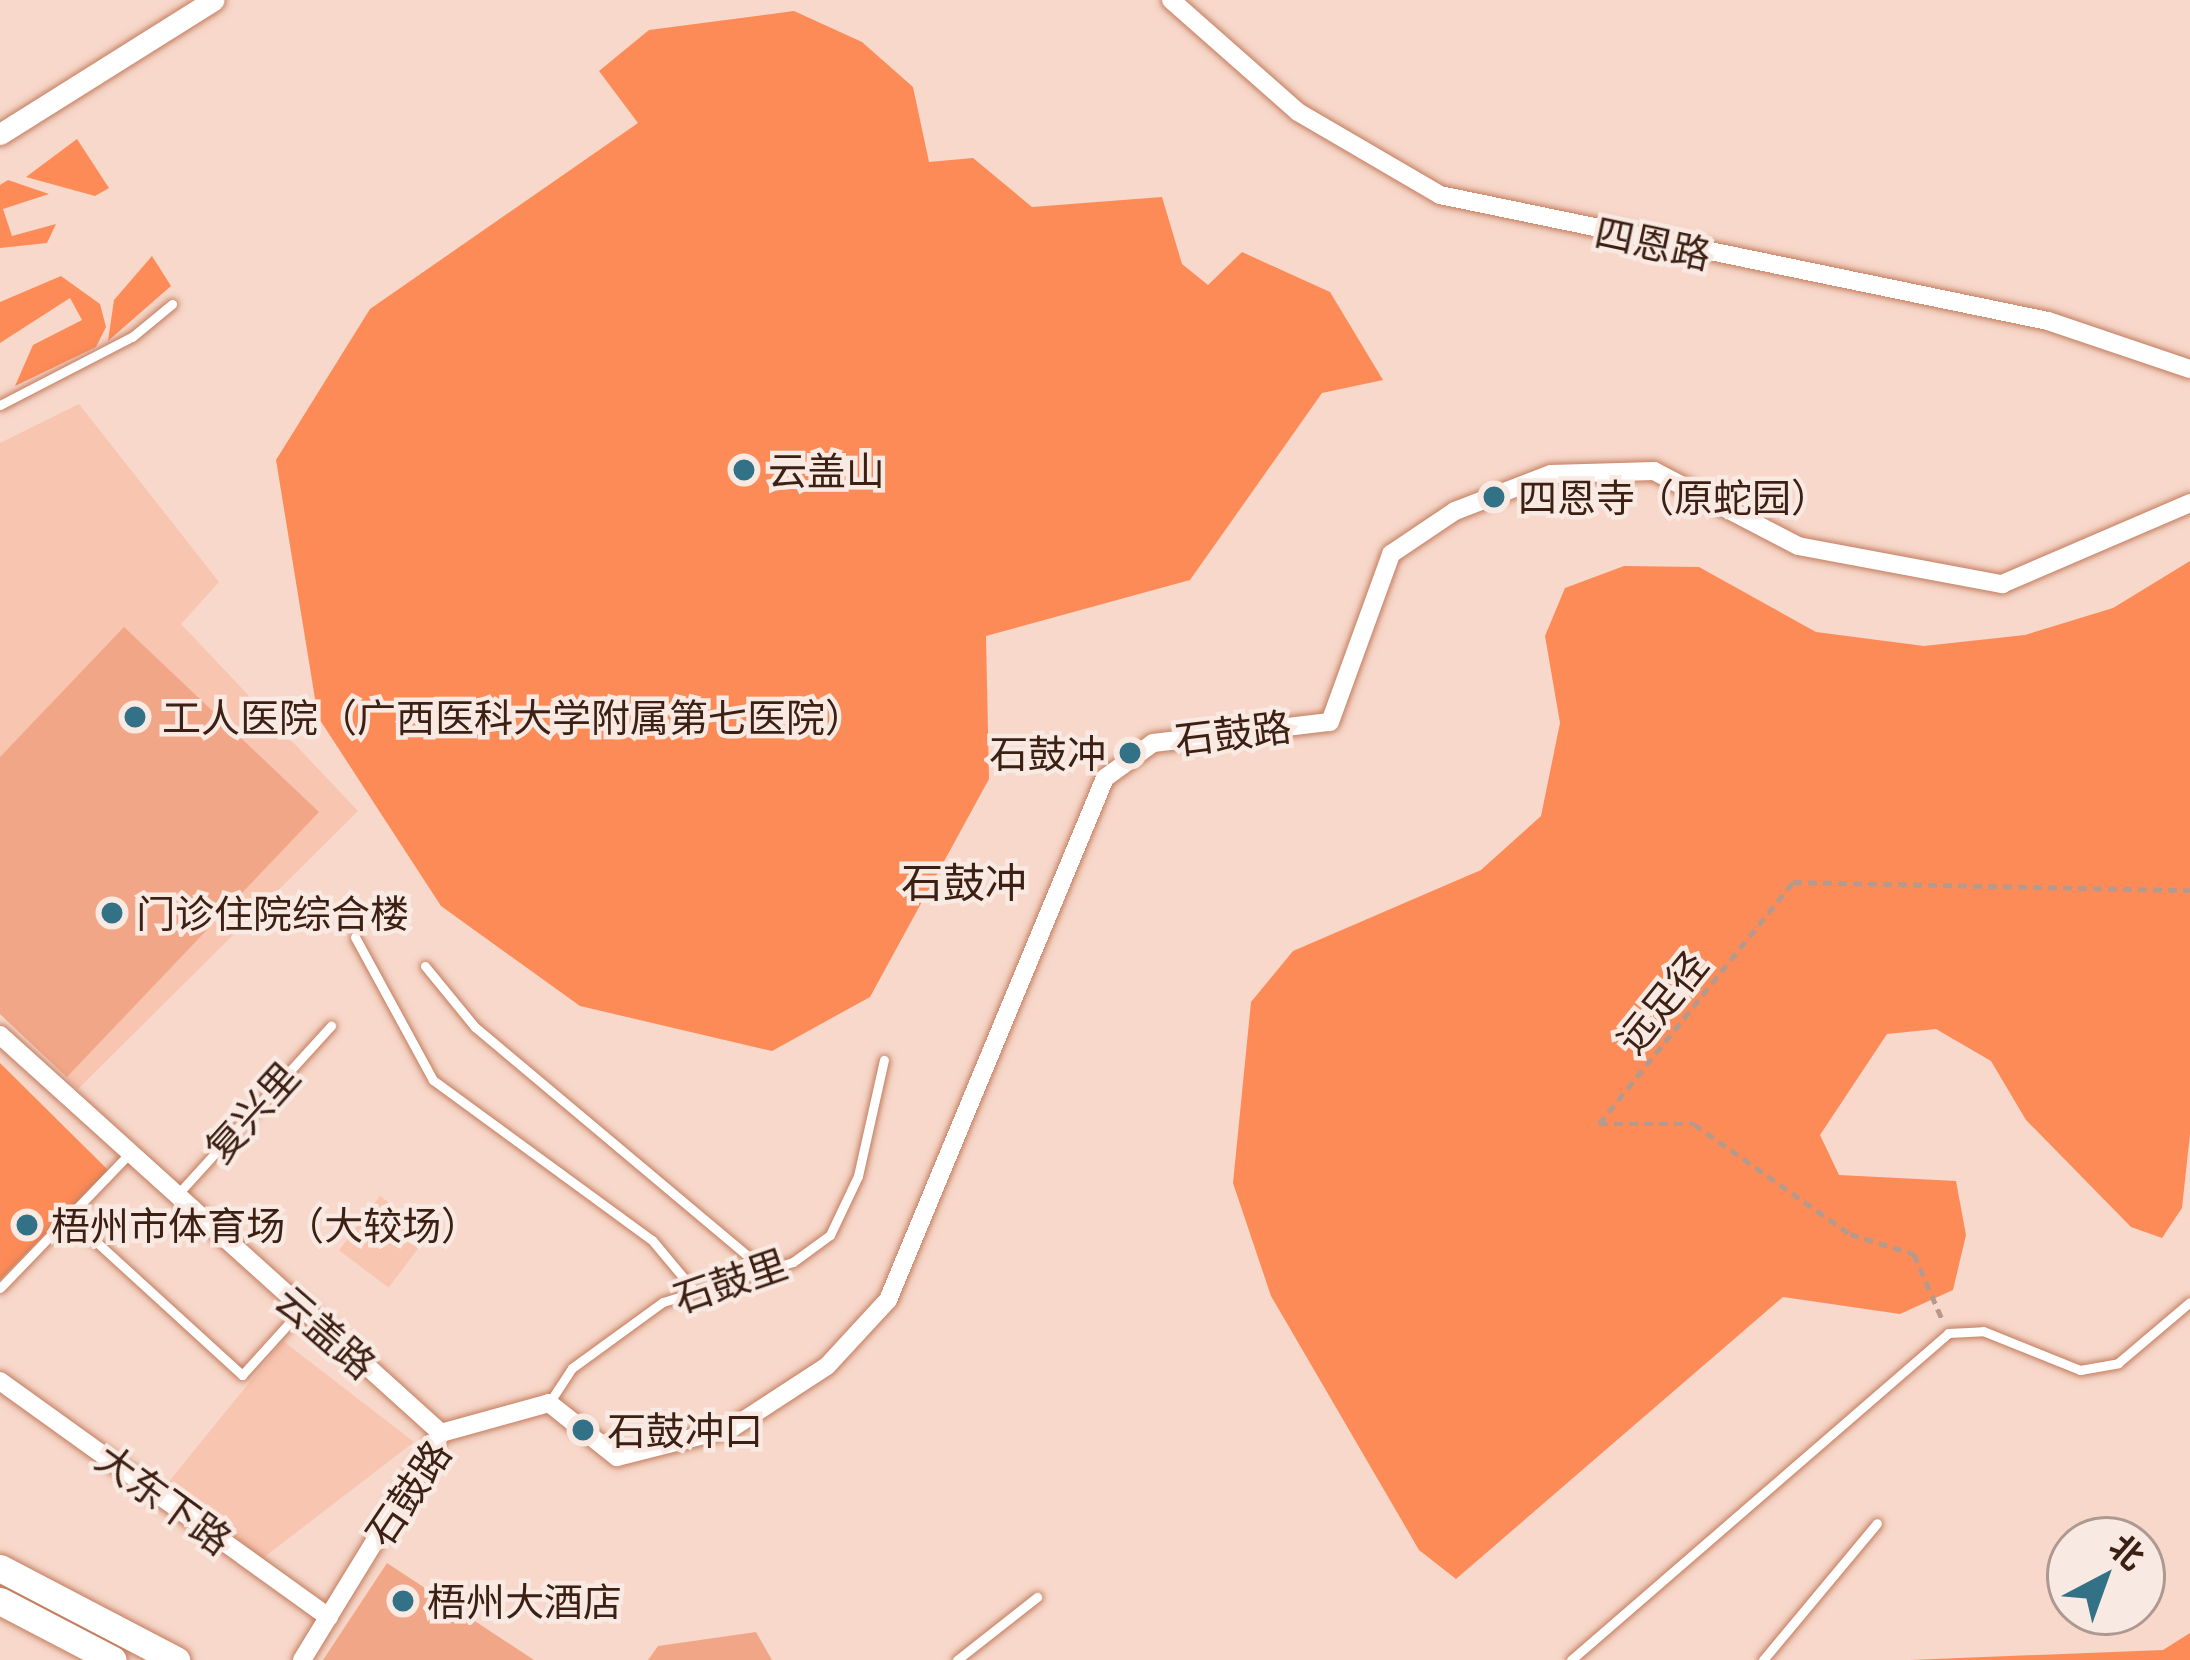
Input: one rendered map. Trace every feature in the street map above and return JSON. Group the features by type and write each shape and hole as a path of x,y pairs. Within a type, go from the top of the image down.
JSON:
{"main road":[{"path":"0,1568 176,1660"},
{"path":"0,1601 112,1660"}],"street":[{"path":"0,134 214,0"},
{"name":"四恩路","path":"1172,0 1298,112 1440,195 2048,321 2190,369"},
{"name":"石鼓路","path":"302,1660 441,1432 549,1403 617,1457 732,1428 827,1366 888,1300 1106,778 1153,743 1330,722 1391,554 1455,511 1551,474 1654,471 1798,546 2002,584 2190,503"},
{"name":"云盖路","path":"0,1035 125,1157 441,1432"},
{"name":"大东下路","path":"0,1381 329,1617"}],"lane":[{"path":"0,405 132,338 172,304"},
{"path":"356,938 433,1080 652,1240 693,1289"},
{"path":"425,966 475,1027 763,1269"},
{"name":"复兴里","path":"173,1198 331,1026"},
{"name":"石鼓里","path":"549,1403 572,1368 693,1289 763,1269 830,1235 858,1176 884,1060"},
{"path":"0,1288 125,1157"},
{"path":"68,1216 242,1375 301,1310"},
{"path":"1571,1660 1948,1333 1983,1331 2080,1370 2118,1364 2190,1302"},
{"path":"1763,1660 1877,1523"},
{"path":"957,1660 1037,1597"}],"path":[{"name":"远足径","path":"1948,1333 1914,1254 1850,1234 1694,1124 1598,1124 1793,882 2190,890"}],"shaded area":[{"path":"794,11 862,42 913,87 929,162 973,158 1032,207 1162,197 1182,264 1208,285 1242,252 1330,292 1383,380 1322,393 1190,580 986,636 989,779 870,997 772,1051 580,1006 441,906 318,717 276,460 370,309 638,123 599,71 649,30"},
{"path":"77,139 109,188 95,196 26,177"},
{"path":"8,180 49,194 3,209 12,236 56,224 47,243 0,248 0,185"},
{"path":"152,256 171,286 108,341 114,300"},
{"path":"61,276 100,304 106,327 96,347 15,386 33,345 82,320 70,298 0,343 0,302"},
{"name":"工人医院（广西医科大学附属第七医院）","path":"79,404 219,582 181,624 358,811 78,1089 0,1014 0,443"},
{"path":"2190,561 2190,1134 2182,1208 2162,1238 2131,1227 2026,1120 1991,1061 1936,1029 1887,1034 1820,1135 1839,1175 1956,1181 1966,1235 1953,1290 1900,1314 1783,1297 1456,1579 1419,1550 1271,1296 1233,1183 1251,1002 1293,951 1481,870 1541,816 1560,723 1545,636 1565,588 1624,566 1699,567 1816,632 1924,646 2025,635 2113,608"},
{"name":"梧州市体育场（大较场）","path":"0,1063 108,1170 0,1280"},
{"path":"380,1196 430,1233 389,1288 339,1250"},
{"path":"283,1341 414,1442 263,1558 167,1484"},
{"path":"2190,1633 2190,1660 1910,1660 2163,1650"}],"building":[{"name":"门诊住院综合楼","path":"124,627 319,812 67,1077 0,1014 0,757"},
{"name":"梧州大酒店","path":"387,1563 428,1590 534,1660 323,1660"},
{"path":"756,1632 772,1660 648,1660 658,1646"}],"place":[{"name":"云盖山","path":"744,470"},
{"name":"四恩寺（原蛇园）","path":"1494,497"},
{"name":"工人医院（广西医科大学附属第七医院）","path":"135,717"},
{"name":"石鼓冲","path":"1130,753"},
{"name":"门诊住院综合楼","path":"112,913"},
{"name":"梧州市体育场（大较场）","path":"27,1225"},
{"name":"石鼓冲口","path":"583,1430"},
{"name":"梧州大酒店","path":"403,1601"}],"district":[{"name":"石鼓冲","path":"964,881"}]}
